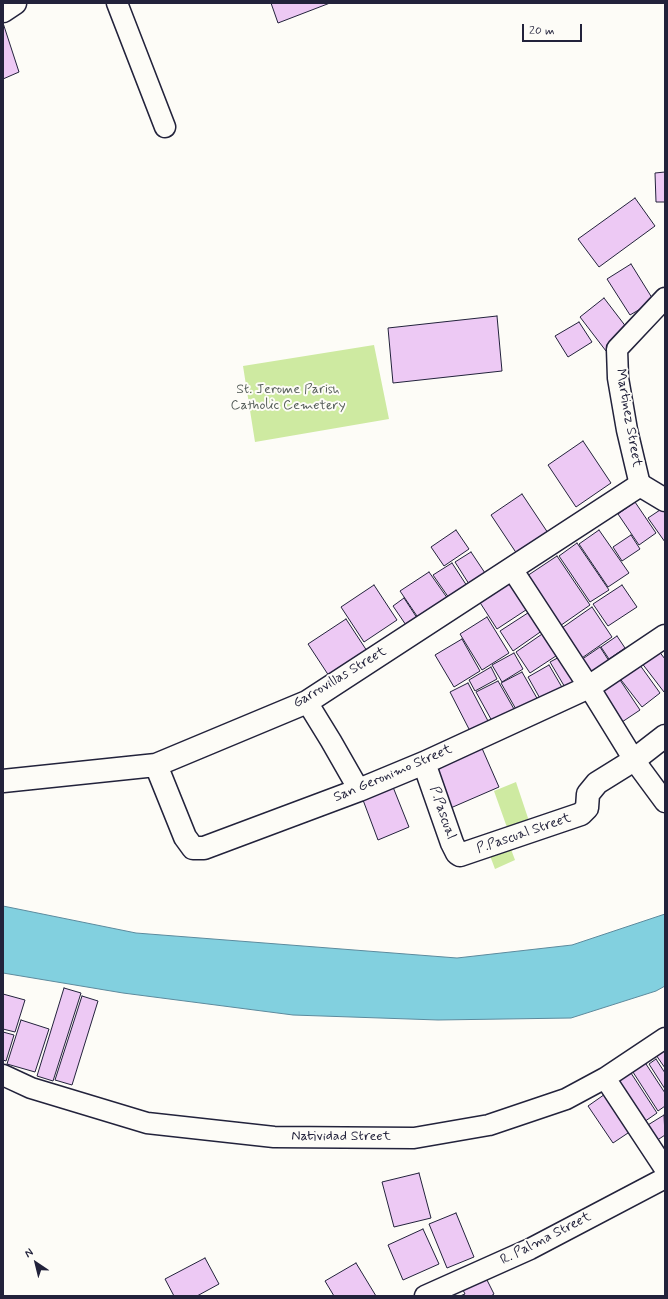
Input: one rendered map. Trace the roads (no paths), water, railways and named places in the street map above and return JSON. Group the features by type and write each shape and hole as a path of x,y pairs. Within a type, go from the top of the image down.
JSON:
{"street":[{"path":"3,11 15,3"},
{"path":"117,3 165,127"},
{"name":"Martinez Street","path":"640,485 626,430 618,378 617,349 665,298"},
{"path":"640,485 665,500"},
{"name":"Garrovillas Street","path":"3,781 156,765 306,702 640,485"},
{"path":"512,569 589,687 634,760 665,802"},
{"name":"San Geronimo Street","path":"156,765 185,837 193,848 204,848 359,790 424,763 589,687 665,636"},
{"path":"306,702 331,741 359,790"},
{"name":"P.Pascual Street","path":"467,854 581,814 587,808 588,794 597,783 634,760 665,736"},
{"name":"P.Pascual","path":"424,763 455,850 460,855 467,854"},
{"name":"Natividad Street","path":"3,1075 31,1088 147,1123 274,1137 414,1138 489,1125 566,1099 605,1078 665,1038"},
{"path":"605,1078 665,1169"},
{"name":"R. Palma Street","path":"426,1296 530,1249 665,1178"}],"water":[{"path":"3,906 136,933 457,958 572,945 665,914 665,986 656,991 571,1018 438,1020 293,1015 123,993 3,973"}],"park label":[{"name":"St. Jerome Parish Catholic Cemetery","path":"288,398"}]}
